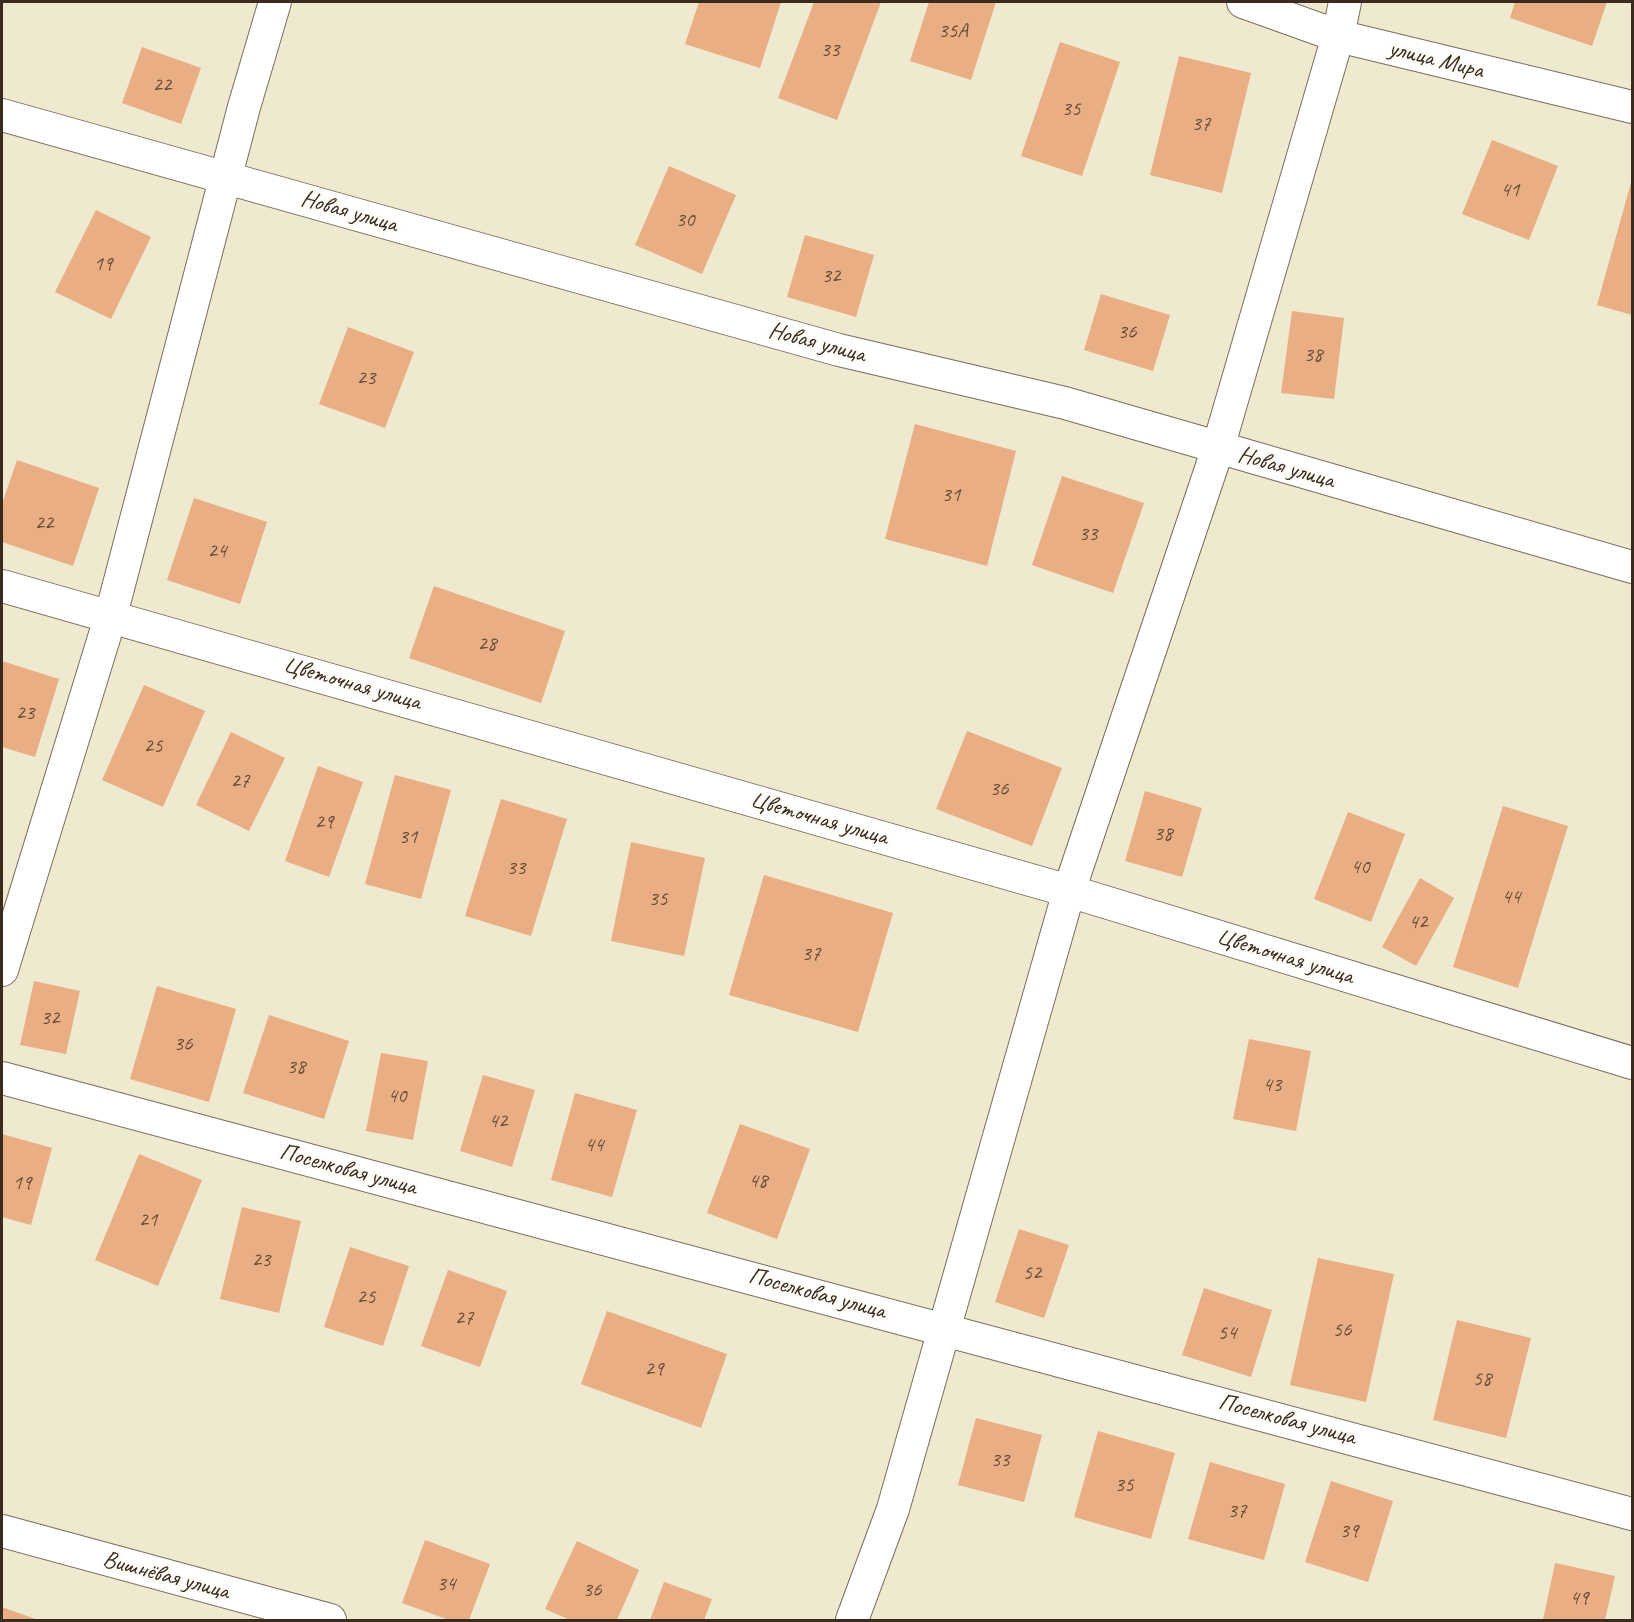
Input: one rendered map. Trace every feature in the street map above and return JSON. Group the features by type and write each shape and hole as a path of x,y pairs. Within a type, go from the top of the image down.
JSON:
{"street":[{"path":"2,970 111,615 244,107 275,2"},
{"name":"улица Мира","path":"1243,2 1338,36 1632,107"},
{"path":"852,1620 892,1509 1069,891 1218,448 1338,36 1345,2"},
{"name":"Новая улица","path":"2,115 827,347 1065,403 1632,567"},
{"name":"Цветочная улица","path":"2,586 111,615 1069,891 1632,1063"},
{"name":"Поселковая улица","path":"2,1078 945,1328 1632,1514"},
{"name":"Вишнёвая улица","path":"2,1531 330,1620"}],"building":[{"path":"699,2 781,2 760,68 685,44"},
{"path":"814,2 881,2 837,120 778,98"},
{"path":"929,2 996,2 971,80 910,61"},
{"path":"1515,2 1607,2 1592,46 1510,18"},
{"path":"1060,42 1120,62 1082,176 1021,156"},
{"path":"142,47 201,68 181,124 122,103"},
{"path":"1179,56 1251,73 1222,193 1150,175"},
{"path":"1492,140 1558,166 1529,240 1462,214"},
{"path":"669,166 736,195 702,274 635,245"},
{"path":"1632,179 1632,315 1597,305"},
{"path":"96,210 151,237 111,319 55,292"},
{"path":"805,235 874,255 856,317 787,297"},
{"path":"1101,294 1170,315 1153,371 1084,350"},
{"path":"1292,311 1344,318 1334,399 1281,393"},
{"path":"348,327 414,352 385,428 319,404"},
{"path":"915,424 1016,451 987,566 885,539"},
{"path":"17,460 99,488 73,566 2,542 2,504"},
{"path":"1062,476 1144,503 1113,593 1032,565"},
{"path":"194,498 267,522 240,604 167,580"},
{"path":"434,586 565,631 541,703 409,658"},
{"path":"2,661 59,679 35,757 2,747"},
{"path":"144,685 205,711 163,807 102,780"},
{"path":"967,731 1062,768 1032,846 936,809"},
{"path":"231,732 285,758 249,831 196,805"},
{"path":"318,766 363,782 329,877 285,861"},
{"path":"395,775 451,790 421,899 365,884"},
{"path":"1145,791 1202,808 1182,877 1125,861"},
{"path":"501,799 567,819 531,936 465,916"},
{"path":"1503,806 1568,826 1518,988 1453,967"},
{"path":"1348,812 1405,834 1371,922 1314,899"},
{"path":"631,842 705,858 684,956 611,941"},
{"path":"764,875 893,913 858,1032 729,995"},
{"path":"1420,878 1454,898 1416,966 1382,947"},
{"path":"34,981 80,991 66,1054 20,1045"},
{"path":"157,986 236,1009 209,1102 130,1079"},
{"path":"269,1015 349,1041 324,1119 243,1093"},
{"path":"1249,1039 1311,1051 1296,1131 1233,1119"},
{"path":"381,1053 428,1061 413,1140 366,1131"},
{"path":"483,1075 535,1090 512,1167 460,1151"},
{"path":"575,1093 637,1110 612,1197 551,1180"},
{"path":"740,1124 810,1149 777,1239 707,1213"},
{"path":"2,1134 52,1148 31,1225 2,1217"},
{"path":"139,1154 202,1180 158,1286 95,1260"},
{"path":"242,1207 301,1221 279,1313 220,1299"},
{"path":"1019,1229 1069,1245 1044,1318 995,1302"},
{"path":"350,1247 409,1266 383,1346 324,1327"},
{"path":"1318,1258 1394,1274 1366,1402 1290,1385"},
{"path":"448,1270 507,1291 480,1367 421,1346"},
{"path":"1204,1288 1272,1310 1251,1377 1182,1355"},
{"path":"607,1311 727,1354 701,1428 581,1384"},
{"path":"1457,1320 1531,1338 1506,1438 1433,1420"},
{"path":"976,1418 1042,1435 1024,1502 958,1485"},
{"path":"1098,1431 1175,1453 1151,1539 1074,1517"},
{"path":"1210,1462 1285,1484 1264,1560 1188,1539"},
{"path":"1331,1481 1393,1501 1368,1582 1305,1562"},
{"path":"425,1540 490,1564 469,1620 449,1620 402,1603"},
{"path":"577,1541 639,1570 617,1620 570,1620 545,1609"},
{"path":"1555,1563 1615,1576 1605,1620 1543,1620"},
{"path":"664,1582 712,1599 704,1620 650,1620"},
{"path":"2,1607 38,1620 2,1620"}]}
